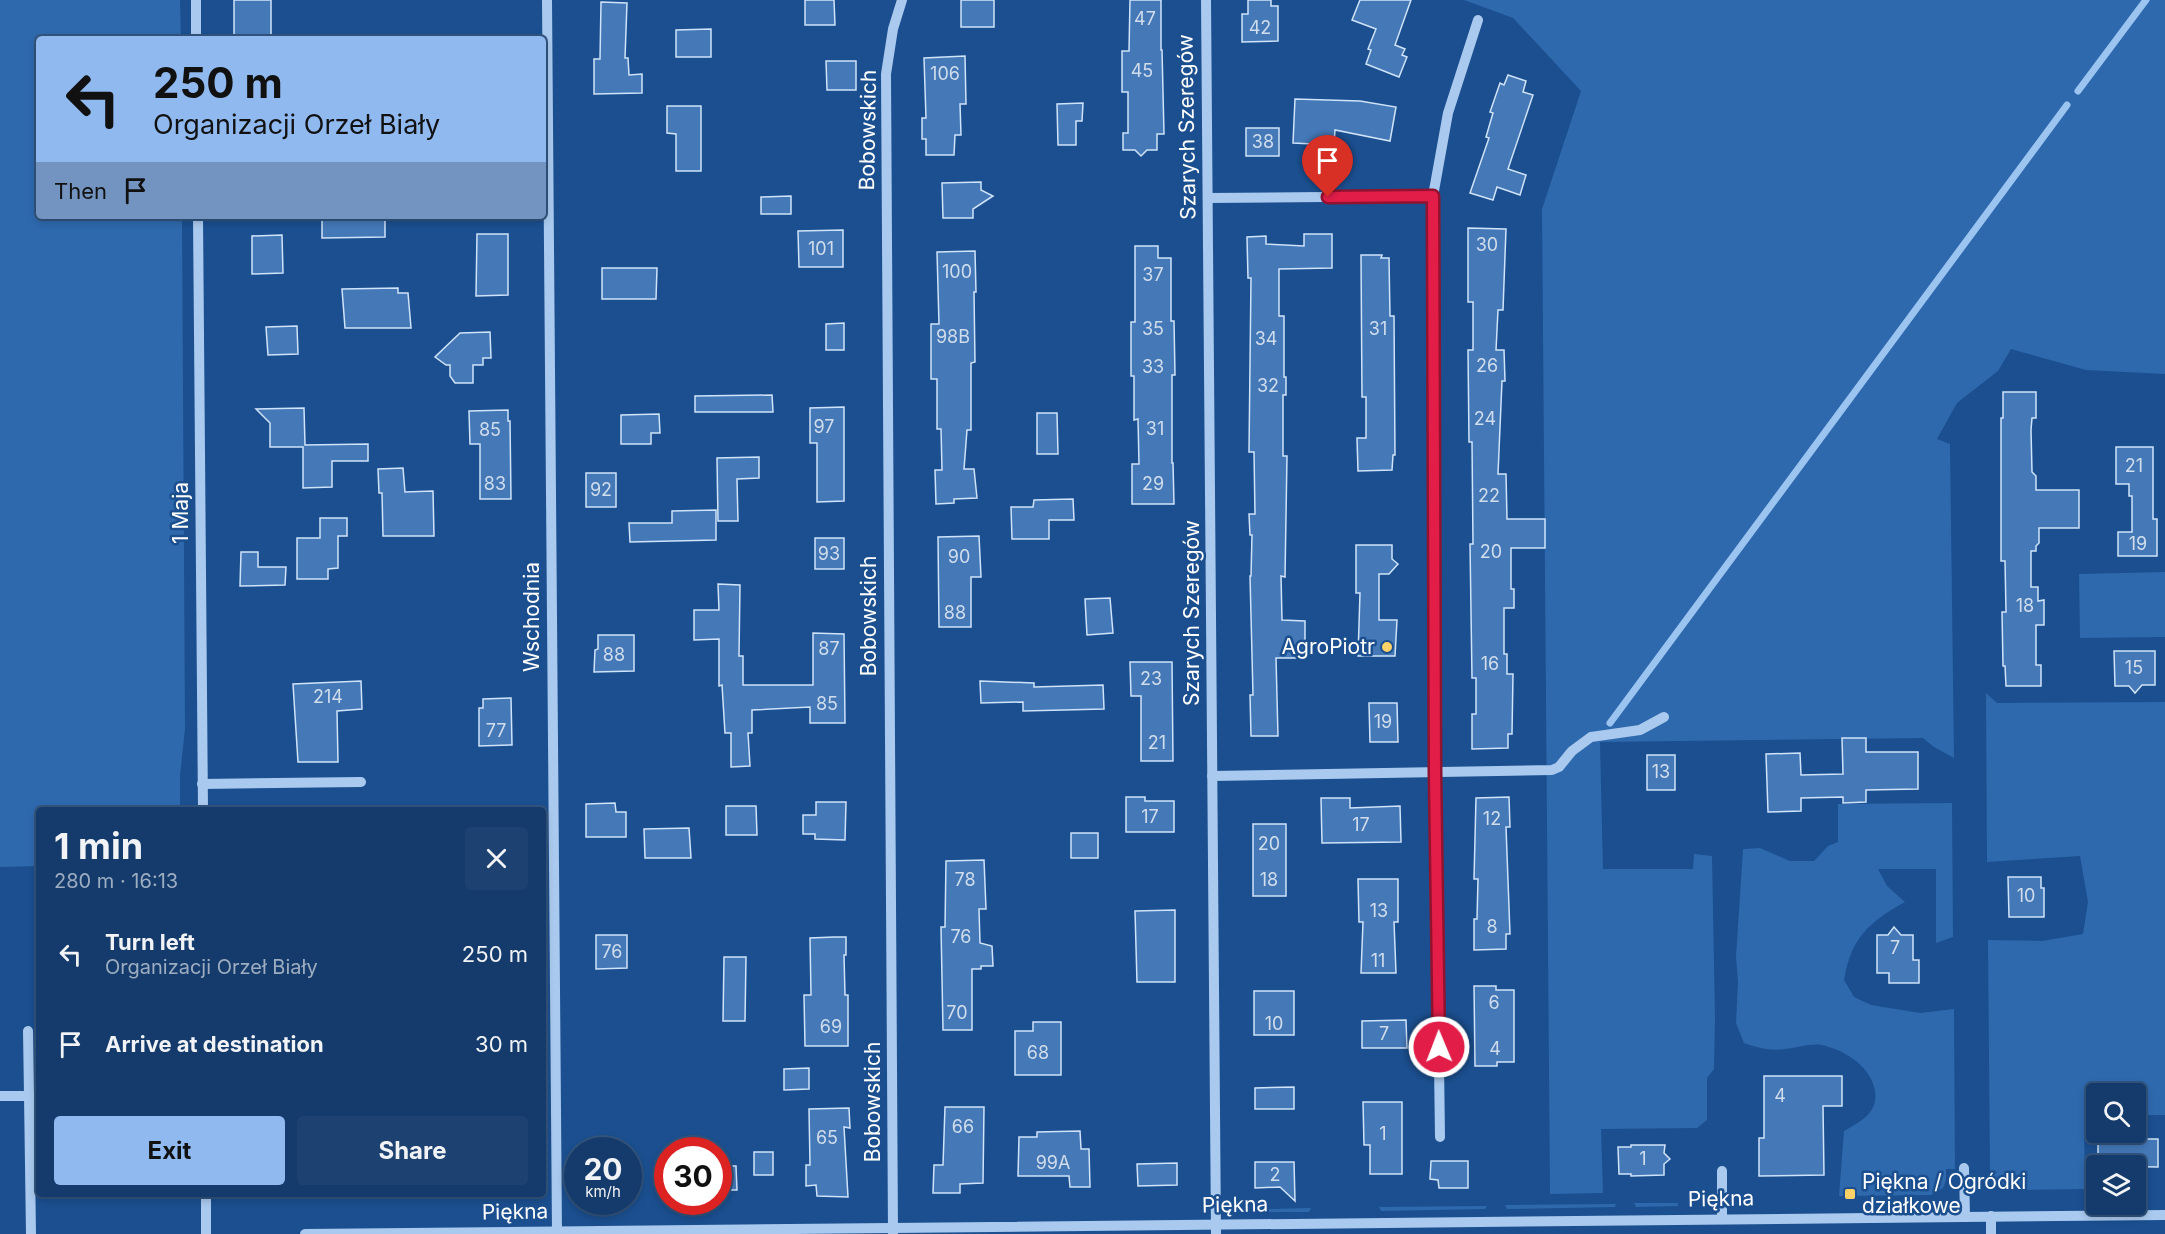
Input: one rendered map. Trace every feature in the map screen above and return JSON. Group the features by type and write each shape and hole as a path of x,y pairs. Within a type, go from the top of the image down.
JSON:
{"street":[{"path":"196,0 196,36"},
{"name":"Wschodnia","path":"547,0 557,1233"},
{"name":"Bobowskich","path":"893,1231 886,74 893,29 902,0"},
{"name":"Szarych Szeregów","path":"1206,0 1216,1229"},
{"path":"1440,1137 1435,773 1433,196 1448,112 1478,20"},
{"path":"1208,198 1433,196"},
{"name":"1 Maja","path":"198,219 203,807"},
{"path":"1212,776 1552,770 1591,737 1640,730 1664,717"},
{"path":"202,784 361,782"},
{"path":"28,1031 31,1234"},
{"path":"0,1096 29,1096"},
{"path":"1964,1168 1965,1217"},
{"path":"1722,1171 1722,1219"},
{"path":"206,1197 206,1234"},
{"name":"Piękna","path":"305,1234 1184,1230 1722,1219 2165,1215"},
{"path":"1991,1216 1991,1234"}],"shaded area":[{"path":"0,0 180,0 181,36 36,36 36,219 182,219 185,729 180,776 180,807 36,807 36,866 0,867"},
{"path":"1464,0 2165,0 2165,374 2086,370 2011,349 1998,371 1957,403 1937,439 1950,444 1954,758 1923,738 1600,742 1603,869 1693,869 1694,854 1712,856 1715,1018 1714,1069 1707,1078 1707,1120 1697,1128 1601,1129 1603,1193 1550,1194 1542,209 1581,91 1513,18"},
{"path":"2165,572 2165,637 2080,638 2079,574"},
{"path":"1986,693 1997,703 2165,702 2165,1115 2146,1115 2146,1083 2086,1083 2085,1189 2007,1190 1990,1173 1988,940 2042,941 2083,934 2088,902 2080,856 1987,862"},
{"path":"1952,803 1953,937 1936,943 1936,869 1878,869 1887,886 1905,902 1881,917 1864,933 1851,953 1844,980 1854,997 1871,1005 1920,1013 1954,1009 1955,1169 1946,1169 1943,1188 1931,1195 1839,1196 1844,1131 1862,1120 1871,1111 1875,1091 1868,1074 1862,1067 1847,1055 1830,1047 1813,1045 1774,1050 1744,1043 1736,1023 1738,982 1736,957 1743,849 1760,848 1790,861 1814,861 1828,846 1838,842 1838,804"},
{"path":"1634,1203 1678,1203 1678,1206 1636,1207"},
{"path":"1616,1204 1615,1207 1507,1209 1505,1205"},
{"path":"1487,1206 1485,1209 1381,1211 1379,1207"},
{"path":"1311,1208 1309,1212 1267,1212 1267,1209"}],"building":[{"path":"234,0 271,0 271,36 234,36"},
{"path":"805,0 834,0 835,25 805,25"},
{"path":"961,0 994,0 994,27 961,27"},
{"path":"1130,0 1161,0 1164,134 1157,134 1157,150 1147,150 1141,156 1135,150 1123,150 1123,133 1128,133 1128,92 1122,92 1122,51 1129,51"},
{"path":"1248,0 1271,0 1271,6 1278,6 1278,41 1242,42 1242,14 1248,14"},
{"path":"1360,0 1411,0 1395,45 1405,49 1402,55 1407,57 1399,77 1366,64 1371,50 1368,49 1376,29 1352,20"},
{"path":"601,2 627,3 625,58 628,58 629,75 642,74 642,93 594,94 594,59 600,59"},
{"path":"711,29 711,57 676,57 676,30"},
{"path":"965,56 966,104 960,104 961,135 955,135 954,155 926,155 926,139 922,139 922,118 926,118 924,58"},
{"path":"826,61 856,61 856,90 827,90"},
{"path":"1508,75 1526,81 1523,92 1533,95 1508,169 1526,175 1520,195 1497,187 1493,200 1470,193 1489,138 1486,137 1493,113 1490,112 1500,83 1504,85"},
{"path":"1295,99 1360,101 1396,107 1390,141 1335,130 1334,145 1293,143"},
{"path":"1083,103 1082,121 1076,121 1076,145 1058,145 1057,104"},
{"path":"667,106 701,106 701,171 676,171 676,134 667,133"},
{"path":"1246,128 1279,128 1279,156 1246,156"},
{"path":"981,182 981,190 993,196 973,209 973,218 943,218 942,183"},
{"path":"791,196 791,214 761,214 761,197"},
{"path":"322,220 385,220 385,237 322,238"},
{"path":"1468,228 1506,229 1503,310 1498,310 1496,350 1504,350 1505,381 1502,381 1498,474 1506,474 1507,519 1545,519 1545,548 1511,548 1511,589 1514,589 1514,608 1504,608 1504,654 1507,654 1507,674 1513,674 1512,734 1508,734 1508,748 1472,749 1472,714 1476,714 1476,678 1472,678 1470,544 1473,544 1472,442 1469,442 1468,350 1473,350 1473,302 1468,302"},
{"path":"843,230 843,267 799,267 798,231"},
{"path":"477,234 508,234 508,295 476,296"},
{"path":"1304,234 1332,234 1332,268 1279,269 1279,316 1284,316 1284,377 1286,377 1286,395 1283,395 1283,456 1287,456 1285,577 1281,576 1282,620 1305,621 1305,658 1276,658 1278,736 1251,736 1252,535 1250,535 1249,514 1255,514 1254,452 1249,452 1251,278 1248,278 1247,237 1266,236 1266,244 1304,246"},
{"path":"282,235 283,273 252,274 252,236"},
{"path":"1135,246 1158,246 1158,258 1171,258 1171,321 1174,321 1175,375 1172,375 1174,504 1132,504 1132,464 1139,464 1138,419 1134,420 1134,376 1131,376 1131,322 1135,322"},
{"path":"975,251 975,362 971,363 971,430 967,430 964,469 974,469 977,498 954,499 954,503 936,504 935,470 942,470 941,429 937,429 937,379 931,379 931,324 939,324 937,252"},
{"path":"1361,255 1382,255 1381,258 1389,258 1390,316 1394,316 1395,455 1393,455 1392,470 1358,471 1357,438 1366,438 1366,397 1362,397"},
{"path":"602,268 657,268 656,299 602,299"},
{"path":"398,288 398,293 408,293 411,328 345,328 342,289"},
{"path":"844,323 844,350 826,350 826,324"},
{"path":"297,326 298,354 268,355 266,327"},
{"path":"490,332 491,358 483,358 483,365 473,365 473,383 455,383 450,376 450,365 446,365 435,357 460,333"},
{"path":"2003,392 2036,392 2036,418 2032,418 2031,430 2032,472 2036,476 2036,490 2079,490 2079,528 2039,528 2039,543 2036,551 2031,551 2031,587 2038,587 2038,601 2044,600 2044,625 2036,625 2036,665 2041,665 2041,686 2006,686 2005,666 2003,666 2002,612 2006,612 2005,561 2001,561"},
{"path":"772,395 773,412 695,412 695,396"},
{"path":"844,407 844,501 817,502 817,443 810,443 810,408"},
{"path":"304,408 305,445 368,444 368,461 332,461 332,487 303,488 303,447 270,447 270,423 256,409"},
{"path":"508,410 511,499 480,499 480,444 470,444 469,411"},
{"path":"1037,413 1057,413 1058,454 1037,454"},
{"path":"659,414 660,433 651,433 651,444 621,444 621,415"},
{"path":"2116,447 2153,447 2153,519 2157,519 2157,556 2118,556 2118,532 2132,532 2132,496 2129,496 2129,484 2116,484"},
{"path":"759,457 759,478 737,479 738,521 718,521 717,458"},
{"path":"403,468 405,492 433,491 434,536 383,536 382,493 379,493 378,469"},
{"path":"586,473 616,473 616,507 586,507"},
{"path":"1073,499 1074,520 1049,520 1049,539 1012,539 1011,507 1033,507 1034,500"},
{"path":"716,510 716,540 630,542 629,523 672,523 672,511"},
{"path":"320,518 347,518 347,536 338,536 338,568 328,569 328,579 297,579 297,538 320,538"},
{"path":"979,536 981,577 971,577 971,627 939,627 938,537"},
{"path":"815,538 844,538 844,569 815,569"},
{"path":"1356,545 1392,545 1392,559 1398,564 1389,574 1379,574 1379,620 1397,620 1395,656 1358,656 1360,593 1356,593"},
{"path":"241,552 258,552 258,567 286,567 285,585 240,586"},
{"path":"718,584 740,585 739,656 743,656 743,685 813,685 813,633 844,634 845,723 810,723 810,707 752,710 752,733 748,733 750,766 731,767 731,733 725,733 722,685 719,686 719,639 694,640 694,610 719,610"},
{"path":"1110,598 1113,633 1087,635 1085,599"},
{"path":"598,635 634,635 634,671 594,672"},
{"path":"2114,651 2155,651 2155,685 2142,685 2135,693 2129,686 2115,686"},
{"path":"1130,662 1172,662 1173,761 1141,761 1141,696 1131,696"},
{"path":"361,681 362,709 337,711 338,762 298,762 293,684"},
{"path":"980,681 1034,683 1034,687 1103,685 1104,709 1023,711 1023,702 981,703"},
{"path":"511,698 512,745 479,746 479,708 483,708 483,699"},
{"path":"1369,703 1397,703 1398,742 1370,742"},
{"path":"1842,738 1866,738 1866,752 1918,752 1918,789 1866,790 1866,802 1843,803 1843,797 1801,798 1801,811 1768,812 1766,754 1800,753 1801,775 1843,774"},
{"path":"1647,755 1675,755 1675,790 1647,790"},
{"path":"1126,797 1145,797 1145,801 1174,801 1174,832 1126,832"},
{"path":"1509,797 1510,827 1506,827 1510,934 1506,934 1506,949 1474,950 1478,879 1474,879 1476,798"},
{"path":"1321,798 1350,798 1350,808 1400,806 1401,842 1322,843"},
{"path":"816,802 846,802 845,840 815,839 815,834 803,834 803,815 816,815"},
{"path":"615,803 616,812 626,812 626,837 586,837 586,804"},
{"path":"726,806 756,806 757,835 726,835"},
{"path":"1253,824 1286,824 1286,896 1253,896"},
{"path":"689,828 691,858 645,858 644,829"},
{"path":"1071,833 1098,833 1098,858 1071,858"},
{"path":"984,860 986,909 979,909 980,943 992,946 993,966 972,969 972,1030 943,1030 941,927 945,927 946,861"},
{"path":"2008,877 2041,877 2041,888 2044,888 2044,917 2009,917"},
{"path":"1358,879 1398,879 1398,922 1394,922 1396,973 1361,973 1363,922 1359,922"},
{"path":"1175,910 1175,982 1137,982 1135,911"},
{"path":"1894,927 1901,935 1913,935 1913,960 1919,960 1919,983 1889,983 1889,973 1877,973 1877,935 1888,935"},
{"path":"596,935 627,935 627,968 596,969"},
{"path":"846,937 846,955 844,955 845,995 848,995 848,1046 805,1046 804,995 811,995 810,938"},
{"path":"724,957 746,957 745,1021 723,1021"},
{"path":"1474,986 1496,986 1496,990 1514,990 1514,1062 1497,1062 1497,1066 1475,1066"},
{"path":"1254,991 1294,991 1294,1035 1254,1035"},
{"path":"1406,1020 1407,1048 1362,1048 1362,1021"},
{"path":"1033,1022 1061,1022 1061,1075 1015,1075 1015,1031 1033,1031"},
{"path":"809,1068 809,1089 784,1090 784,1069"},
{"path":"1764,1076 1842,1076 1842,1106 1823,1106 1824,1175 1759,1176 1759,1138 1764,1138"},
{"path":"1294,1087 1294,1109 1255,1109 1255,1088"},
{"path":"1363,1102 1402,1102 1402,1174 1370,1174 1370,1145 1364,1145"},
{"path":"945,1107 984,1107 983,1183 960,1184 960,1193 933,1193 934,1165 943,1165"},
{"path":"849,1108 850,1128 844,1127 848,1197 817,1196 816,1185 806,1186 806,1165 810,1165 809,1109"},
{"path":"1080,1131 1081,1149 1089,1149 1090,1187 1070,1187 1069,1176 1018,1176 1019,1137 1037,1137 1037,1132"},
{"path":"2146,1139 2158,1139 2158,1167 2146,1167 2146,1155 2098,1155 2098,1143 2146,1143"},
{"path":"1631,1145 1665,1145 1664,1153 1670,1159 1664,1164 1664,1175 1619,1174 1618,1147 1631,1147"},
{"path":"754,1152 773,1152 773,1175 754,1175"},
{"path":"1431,1161 1468,1161 1468,1188 1439,1188 1438,1180 1430,1179"},
{"path":"1255,1162 1294,1162 1295,1201 1280,1187 1255,1188"},
{"path":"1177,1163 1177,1185 1138,1186 1137,1164"},
{"path":"732,1166 736,1166 737,1190 732,1190"}],"waterway":[{"path":"2078,91 2146,0"},
{"path":"1610,723 2067,105"}],"place":[{"name":"AgroPiotr","path":"1387,647"},
{"name":"Piękna / Ogródki działkowe","path":"1850,1194"}],"route":[{"path":"1328,197 1433,196 1435,773 1439,1047"}]}
